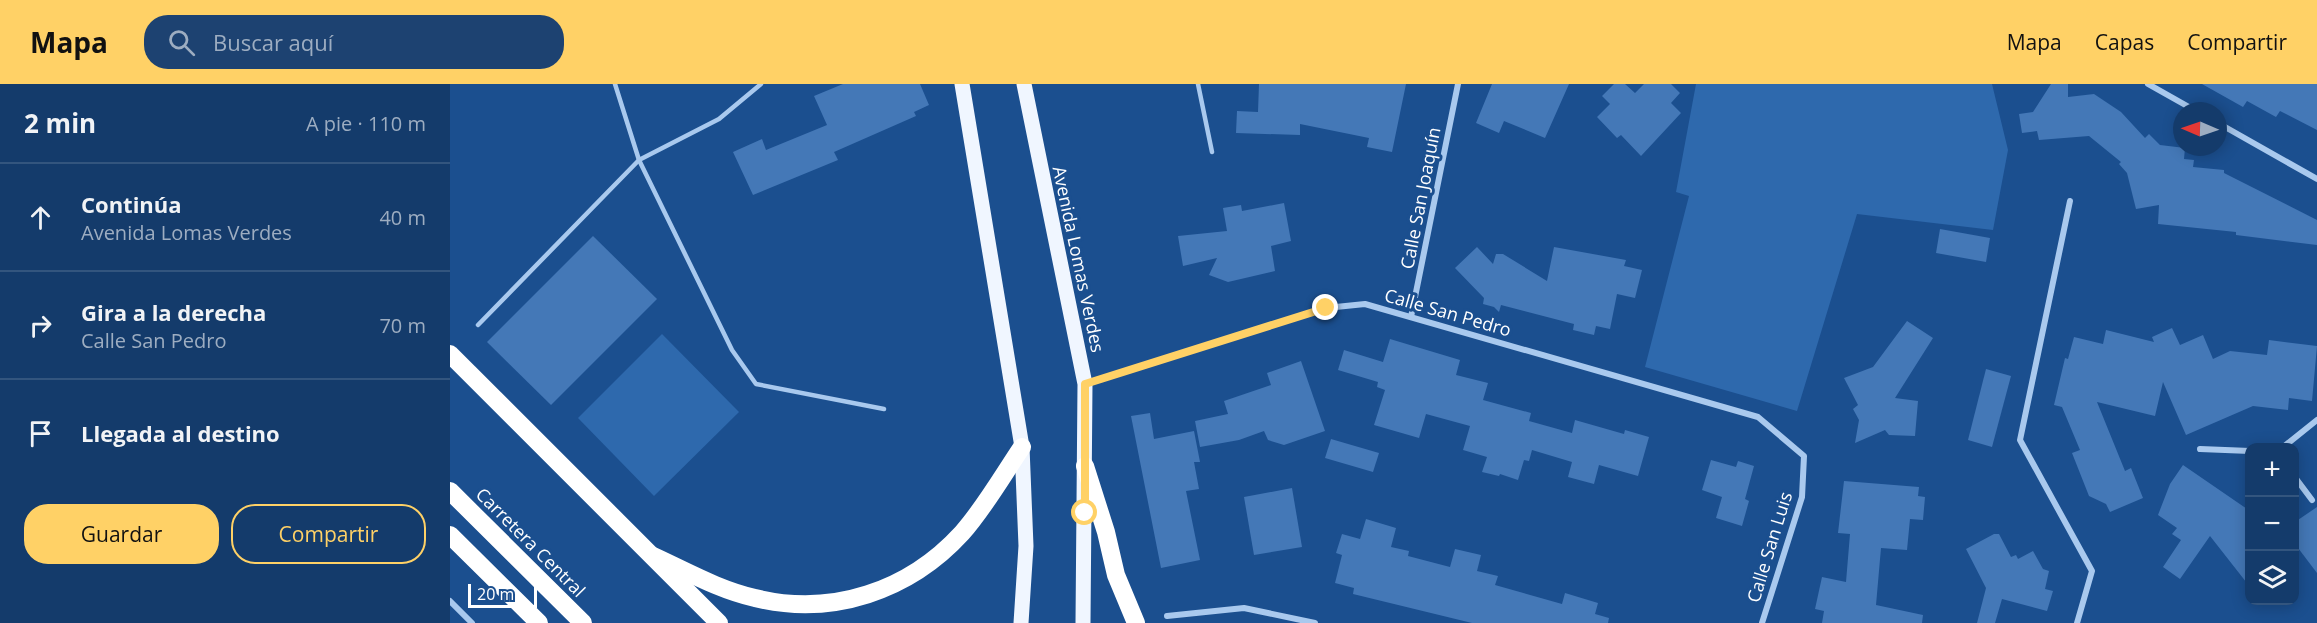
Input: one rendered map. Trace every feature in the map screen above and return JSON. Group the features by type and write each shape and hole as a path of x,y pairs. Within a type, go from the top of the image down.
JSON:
{"highway":[{"path":"450,354 719,623"},
{"path":"653,556 705,581 755,599 802,605 826,604 866,596 921,570 954,541 971,522 1022,447"},
{"path":"1085,466 1106,532 1116,575 1136,623"},
{"name":"Carretera Central","path":"450,491 583,623"},
{"path":"450,535 539,623"}],"main road":[{"path":"962,84 1022,447 1026,546 1021,623"},
{"name":"Avenida Lomas Verdes","path":"1024,84 1085,384 1083,623"}],"street":[{"name":"Calle San Joaquín","path":"1411,317 1458,84"},
{"path":"2148,84 2180,102"},
{"path":"2227,128 2317,179"},
{"path":"2070,201 2020,440 2092,571 2078,622"},
{"name":"Calle San Pedro","path":"1085,384 1326,308 1365,304 1758,417 1794,448"},
{"path":"2287,443 2317,420"},
{"name":"Calle San Luis","path":"1762,623 1802,498 1804,456 1794,448"},
{"path":"2199,449 2245,451"},
{"path":"2299,482 2312,500"},
{"path":"450,601 472,623"},
{"path":"1167,616 1244,608 1315,623"}],"lane":[{"path":"615,84 639,160 732,350 756,384 884,409"},
{"path":"478,325 639,160 719,119 761,84"},
{"path":"1198,84 1212,152"}],"shaded area":[{"path":"1696,84 1992,84 2008,150 1993,230 1857,214 1797,411 1645,367 1689,196 1676,192"},
{"path":"662,334 739,412 654,496 578,418"}],"building":[{"path":"843,84 920,84 929,105 914,112 916,116 834,152 838,160 753,195 733,152 762,139 766,150 827,125 814,96"},
{"path":"1259,84 1406,84 1392,152 1367,147 1369,138 1300,124 1300,135 1236,133 1237,111 1258,112"},
{"path":"1492,84 1569,84 1545,138 1504,121 1499,133 1476,123"},
{"path":"1614,84 1625,84 1635,93 1644,84 1671,84 1680,93 1671,103 1681,113 1641,156 1621,135 1617,138 1597,117 1610,104 1602,96"},
{"path":"2051,84 2068,84 2068,97 2094,94 2121,112 2145,138 2149,134 2160,145 2173,147 2173,156 2184,156 2184,159 2194,160 2193,167 2224,170 2224,173 2317,220 2317,245 2236,235 2236,232 2158,224 2159,205 2136,209 2127,173 2119,164 2121,162 2089,136 2039,140 2037,131 2022,133 2019,114 2033,112"},
{"path":"2202,84 2317,84 2317,130 2280,111 2276,117 2247,101 2243,107"},
{"path":"1284,203 1291,241 1271,246 1275,271 1228,282 1209,275 1217,258 1183,266 1178,236 1227,231 1223,208 1241,205 1242,211"},
{"path":"1940,229 1990,238 1986,262 1936,253"},
{"path":"593,236 657,299 551,405 487,342"},
{"path":"1477,247 1493,264 1496,254 1503,254 1547,281 1554,247 1626,260 1624,266 1642,270 1635,298 1617,294 1610,329 1596,326 1594,335 1573,330 1574,324 1501,305 1499,312 1494,307 1483,304 1484,298 1455,268"},
{"path":"1907,321 1933,338 1895,398 1918,401 1915,436 1889,435 1885,430 1855,443 1859,420 1853,409 1858,405 1844,378 1873,367"},
{"path":"2172,328 2180,345 2203,335 2213,359 2230,351 2267,355 2269,340 2317,346 2312,401 2289,398 2288,410 2253,406 2186,435 2163,382 2155,416 2097,402 2125,471 2131,468 2143,498 2110,512 2106,504 2089,496 2072,453 2080,450 2062,407 2054,405 2065,358 2068,359 2074,337 2103,344 2106,330 2154,342 2152,337"},
{"path":"1390,339 1460,360 1456,375 1488,383 1483,400 1531,413 1529,421 1572,433 1575,420 1624,434 1625,430 1649,437 1638,476 1599,465 1594,484 1568,477 1572,462 1532,450 1529,461 1524,460 1518,480 1500,474 1499,476 1482,472 1487,457 1463,450 1470,426 1426,414 1419,438 1374,425 1385,390 1377,387 1378,382 1338,370 1344,350 1383,362"},
{"path":"1301,361 1325,431 1284,445 1268,440 1264,431 1239,440 1200,447 1195,421 1228,414 1224,401 1271,385 1267,373"},
{"path":"1986,369 2011,376 1992,447 1968,440"},
{"path":"1150,413 1154,439 1194,431 1200,462 1194,462 1199,489 1186,491 1200,560 1161,568 1131,416"},
{"path":"1331,439 1379,453 1373,472 1325,458"},
{"path":"1711,460 1736,467 1738,461 1754,466 1745,499 1749,501 1742,526 1716,518 1722,497 1702,490"},
{"path":"2183,465 2245,508 2245,581 2210,536 2180,579 2163,567 2181,540 2172,534 2177,528 2158,515 2170,484"},
{"path":"1844,481 1919,487 1918,496 1925,497 1923,520 1910,519 1907,550 1881,548 1876,605 1923,615 1922,623 1822,623 1824,611 1815,609 1822,577 1846,582 1850,534 1838,533"},
{"path":"1292,488 1302,547 1254,555 1244,497"},
{"path":"2317,507 2317,573 2299,549 2299,519"},
{"path":"1366,519 1396,528 1391,547 1409,551 1408,556 1450,567 1455,549 1481,555 1477,571 1498,576 1495,585 1562,604 1565,593 1598,603 1595,614 1609,618 1608,623 1472,623 1353,594 1354,588 1335,583 1342,555 1336,553 1342,534 1360,539"},
{"path":"1994,534 1999,534 2011,557 2016,555 2018,559 2033,551 2043,569 2049,571 2045,589 2053,591 2047,611 2002,599 1995,623 1977,623 1986,588 1966,549"}],"route":[{"path":"1085,513 1085,384 1326,308"}]}
